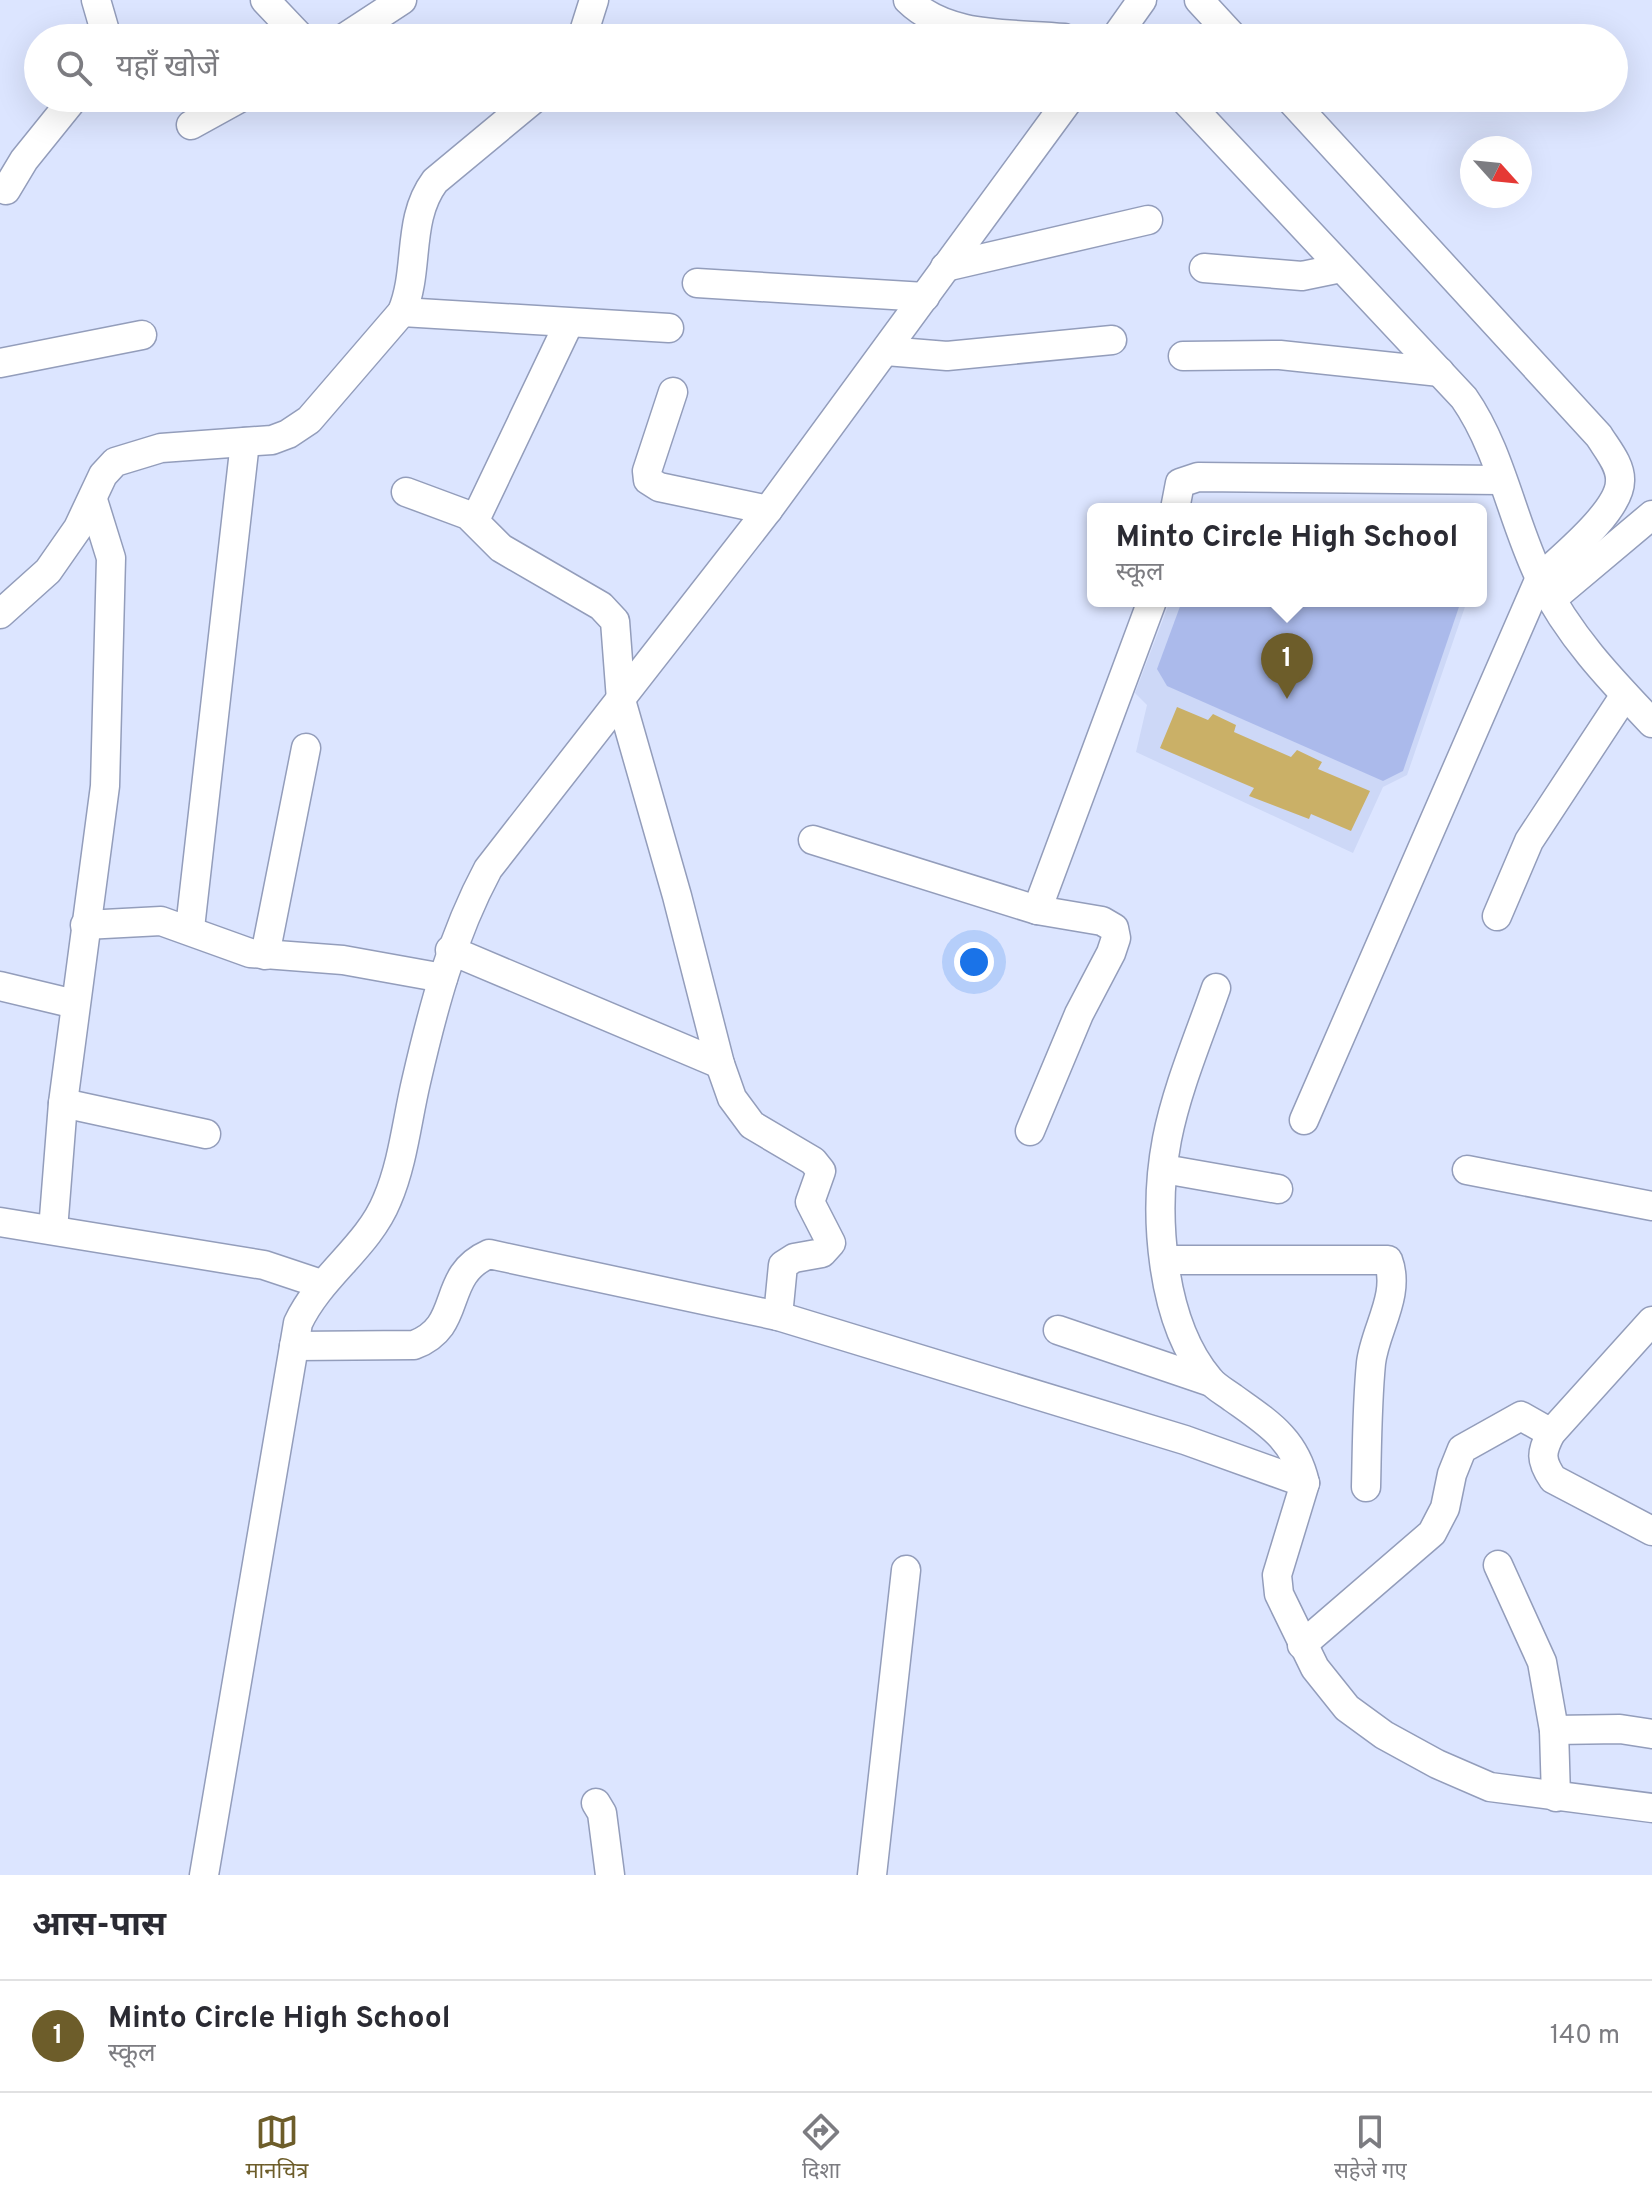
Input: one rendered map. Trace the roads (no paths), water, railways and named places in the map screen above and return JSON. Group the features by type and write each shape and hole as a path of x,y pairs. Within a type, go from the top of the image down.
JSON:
{"street":[{"path":"96,0 103,24"},
{"path":"265,0 288,24"},
{"path":"365,24 402,0"},
{"path":"586,24 594,0"},
{"path":"908,0 928,18 943,24"},
{"path":"1125,24 1142,0"},
{"path":"1199,0 1221,24"},
{"path":"6,190 24,160 63,112"},
{"path":"191,125 215,112"},
{"path":"0,614 48,571 93,500 103,475 115,462 134,454 272,440 309,420 402,312 409,295 417,217 424,196 435,181 518,112"},
{"path":"204,1875 298,1323 321,1284 359,1242 387,1201 450,950 488,869 768,510 1060,112"},
{"path":"1196,112 1440,372 1474,413 1546,589 1589,656 1652,723"},
{"path":"1302,112 1599,436 1617,465 1621,480 1613,502 1546,589 1304,1120"},
{"path":"945,267 1148,220"},
{"path":"1204,268 1302,276 1341,268"},
{"path":"697,283 925,297"},
{"path":"402,312 669,328"},
{"path":"475,520 569,323"},
{"path":"0,363 142,335"},
{"path":"886,351 947,356 1112,340"},
{"path":"1183,356 1280,355 1440,372"},
{"path":"673,392 647,471 648,480 659,487 768,510"},
{"path":"190,928 245,442"},
{"path":"1176,503 1180,483 1198,477 1501,480"},
{"path":"406,492 461,511 475,520 501,548 608,612 618,633 621,700 677,896 720,1064 741,1113 752,1125 813,1161 821,1171 810,1202 831,1243 822,1253 794,1258 783,1265 778,1316"},
{"path":"53,1230 63,1103 105,786 111,558 93,500"},
{"path":"1546,589 1652,515"},
{"path":"1037,910 1150,607"},
{"path":"1497,916 1529,841 1625,695"},
{"path":"265,955 306,748"},
{"path":"813,840 1037,910 1102,921 1114,928 1116,938 1030,1131"},
{"path":"85,925 152,920 190,928 235,948 265,955 343,960 443,978"},
{"path":"450,950 720,1064"},
{"path":"0,986 75,1004"},
{"path":"1211,1382 1179,1330 1165,1260 1164,1169 1172,1117 1216,988"},
{"path":"63,1103 206,1134"},
{"path":"1164,1169 1278,1189"},
{"path":"1467,1170 1652,1206"},
{"path":"0,1222 264,1265 321,1284"},
{"path":"294,1346 414,1345 429,1340 443,1327 459,1278 471,1261 489,1254 778,1316 1185,1440 1305,1483"},
{"path":"1165,1260 1378,1257 1388,1260 1388,1307 1371,1364 1366,1487"},
{"path":"1652,1321 1551,1433 1542,1451 1542,1464 1553,1479 1652,1531"},
{"path":"1058,1330 1211,1382 1281,1432 1300,1463 1305,1483 1277,1575 1285,1614 1327,1686 1347,1708 1384,1735 1490,1787 1652,1808"},
{"path":"1302,1645 1432,1533 1445,1508 1457,1458 1468,1444 1521,1416 1551,1433"},
{"path":"1498,1565 1542,1662 1554,1730 1556,1797"},
{"path":"872,1875 906,1570"},
{"path":"1554,1730 1620,1729 1652,1734"},
{"path":"596,1803 602,1813 610,1875"}],"place":[{"name":"Minto Circle High School","path":"1287,699"}]}
